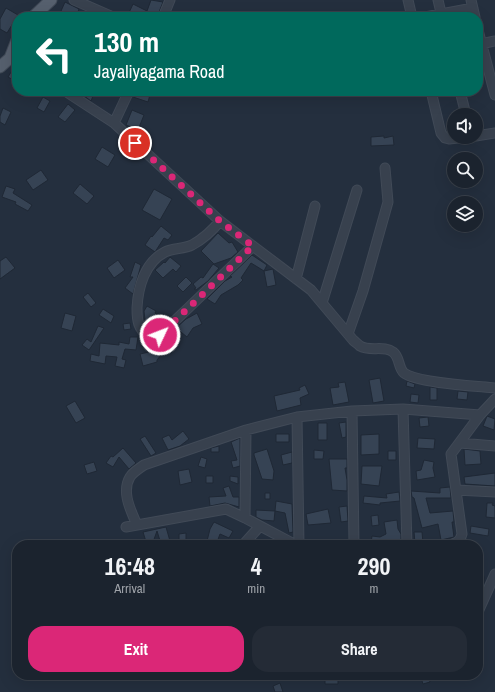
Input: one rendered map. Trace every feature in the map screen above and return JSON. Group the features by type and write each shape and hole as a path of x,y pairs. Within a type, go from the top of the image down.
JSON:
{"main road":[{"path":"38,12 50,0"},
{"path":"0,67 12,61"}],"street":[{"path":"74,0 102,12"},
{"path":"165,12 170,0"},
{"path":"408,0 411,12"},
{"path":"438,0 441,12"},
{"path":"458,12 473,8"},
{"path":"483,44 495,41"},
{"path":"483,48 495,95"},
{"path":"73,96 114,123 220,221 311,290 348,334 361,346 386,349 393,352 403,372 408,375 427,380 495,388"},
{"path":"114,123 127,96"},
{"path":"431,96 441,133 447,138"},
{"path":"461,96 464,108"},
{"path":"483,135 495,133"},
{"path":"348,334 366,283 388,202 385,168"},
{"path":"322,303 357,190"},
{"path":"296,279 315,206"},
{"path":"220,221 210,232 190,246 164,252 147,266 138,297 138,325 142,332 149,337 160,335 253,246"},
{"path":"461,540 462,534 451,454 480,415 495,399"},
{"path":"137,525 130,510 126,492 128,481 131,476 144,465 246,430 297,417 352,411 403,409 480,415"},
{"path":"403,409 407,540"},
{"path":"352,411 354,540"},
{"path":"297,417 299,540"},
{"path":"245,518 246,430"},
{"path":"460,442 495,446"},
{"path":"456,490 495,492"},
{"path":"126,527 226,509 287,540"},
{"path":"247,540 260,526"},
{"path":"483,601 495,574"}],"building":[{"path":"151,0 163,2 159,12 129,12 133,4 147,11"},
{"path":"65,2 79,9 78,12 61,11"},
{"path":"6,8 13,12 12,25 7,33 0,29 0,19"},
{"path":"12,71 12,79 8,77"},
{"path":"84,96 93,96 91,101"},
{"path":"133,96 150,96 148,102"},
{"path":"43,97 50,101 44,112 37,108"},
{"path":"68,104 75,110 65,122 58,117"},
{"path":"3,108 11,112 5,125 0,122 0,116"},
{"path":"132,110 144,115 138,130 126,125"},
{"path":"384,136 384,138 393,136 394,145 371,146 371,137"},
{"path":"102,147 115,155 108,167 95,159"},
{"path":"41,170 48,180 33,190 26,180"},
{"path":"80,184 94,196 87,204 73,193"},
{"path":"6,186 15,189 13,193 32,205 28,211 15,204 16,202 2,197"},
{"path":"154,189 172,199 160,220 142,210"},
{"path":"161,226 172,235 168,240 164,238 155,252 145,245 151,236 152,237"},
{"path":"218,233 229,243 232,242 238,252 231,258 214,264 201,251"},
{"path":"252,255 267,265 264,271 251,263 241,278 243,280 238,285 221,295 215,304 207,299 225,281 232,277 230,276"},
{"path":"6,257 15,268 0,279 0,261"},
{"path":"170,257 181,266 176,272 173,269 163,278 155,270 164,262 165,263"},
{"path":"118,260 125,270 114,278 107,268"},
{"path":"135,262 141,265 133,294 125,288 133,277 130,277"},
{"path":"213,264 219,268 208,281 196,290 194,289 196,288 193,284 201,277 203,278"},
{"path":"273,269 276,285 267,287 264,271"},
{"path":"186,277 192,283 183,292 177,286"},
{"path":"88,293 96,303 91,307 83,297"},
{"path":"147,306 167,320 158,329 155,327 156,325 145,320 144,311"},
{"path":"103,309 114,316 111,323 99,315"},
{"path":"65,313 76,316 72,331 61,328"},
{"path":"197,313 202,324 193,328 187,337 176,328 186,319"},
{"path":"130,323 131,329 124,330 123,324"},
{"path":"98,326 104,328 89,350 82,345 87,339 91,342"},
{"path":"130,337 138,337 136,350 125,349 122,359 126,360 124,368 115,366 117,357 106,356 105,364 90,361 91,354 99,356 100,343 119,345 119,342 129,344"},
{"path":"156,342 150,352 155,355 161,347 165,350 157,362 143,366 140,354 149,352 148,343"},
{"path":"380,378 384,401 373,403 369,380"},
{"path":"407,381 415,384 414,388 406,386"},
{"path":"345,382 349,402 333,405 330,388 339,387 338,383"},
{"path":"305,385 309,394 300,398 301,405 277,411 274,396 300,390 299,388"},
{"path":"430,387 437,388 437,400 430,400"},
{"path":"458,391 468,392 467,400 457,399"},
{"path":"411,394 419,395 418,403 410,402"},
{"path":"75,401 85,418 76,423 66,406"},
{"path":"487,416 495,419 494,430 483,426"},
{"path":"428,417 429,426 420,427 419,418"},
{"path":"346,422 346,437 342,438 339,423"},
{"path":"318,423 327,423 327,440 318,440"},
{"path":"183,431 189,439 180,446 168,450 162,438 169,435 172,440"},
{"path":"276,434 289,434 289,442 276,442"},
{"path":"379,434 379,454 361,455 361,435"},
{"path":"145,436 156,453 151,456 140,439"},
{"path":"240,438 240,466 233,468 231,461 237,460 231,442"},
{"path":"418,438 435,439 434,449 417,448"},
{"path":"219,446 219,452 211,452 211,448"},
{"path":"123,448 136,463 129,469 119,457 113,467 106,463 111,456 113,457"},
{"path":"267,449 274,471 273,480 262,479 254,455 254,453"},
{"path":"464,449 480,451 481,464 465,465"},
{"path":"314,450 324,451 323,459 314,459"},
{"path":"388,451 396,451 396,460 388,460"},
{"path":"292,452 292,463 283,465 281,455"},
{"path":"201,457 207,459 205,468 198,466"},
{"path":"329,459 347,459 347,468 345,468 347,491 332,490"},
{"path":"424,460 434,462 433,468 435,477 417,480 416,471 421,470"},
{"path":"94,462 97,471 87,474 84,465"},
{"path":"362,466 382,466 379,486 361,484"},
{"path":"189,469 192,482 180,485 178,471"},
{"path":"495,473 495,486 465,484 464,477"},
{"path":"206,476 213,476 213,483 206,483"},
{"path":"230,476 238,477 238,484 230,481"},
{"path":"229,486 233,497 239,497 239,507 225,503 210,506 209,497 226,496 223,488"},
{"path":"450,487 451,498 426,498 430,513 453,511 454,522 452,522 454,537 441,540 438,524 422,528 411,491 440,493 440,488"},
{"path":"399,492 400,501 380,503 380,505 363,503 364,496 387,498 386,494"},
{"path":"265,493 270,493 270,499 265,499"},
{"path":"276,501 292,504 293,532 289,533 285,513 275,511"},
{"path":"487,503 493,503 492,505 495,506 495,518 486,517"},
{"path":"347,506 348,521 341,522 339,507"},
{"path":"328,509 331,523 308,525 306,514"},
{"path":"256,510 275,511 274,521 262,520 256,517"},
{"path":"378,515 379,525 372,526 371,516"},
{"path":"397,520 401,540 371,540 372,536 380,537 386,534 384,522"},
{"path":"214,522 233,531 229,538 220,534 218,540 207,540 210,529"},
{"path":"471,526 489,529 488,536 470,533"},
{"path":"166,527 170,540 160,540 157,531 154,540 145,540 143,532"},
{"path":"414,532 422,532 423,540 415,540"},
{"path":"186,533 186,540 179,540 179,534"},
{"path":"325,680 338,680 338,684 325,684"},
{"path":"422,680 429,680 430,682 423,684"},
{"path":"280,683 283,692 275,692 273,686"}],"route":[{"path":"135,143 220,221 253,246 160,335"}]}
